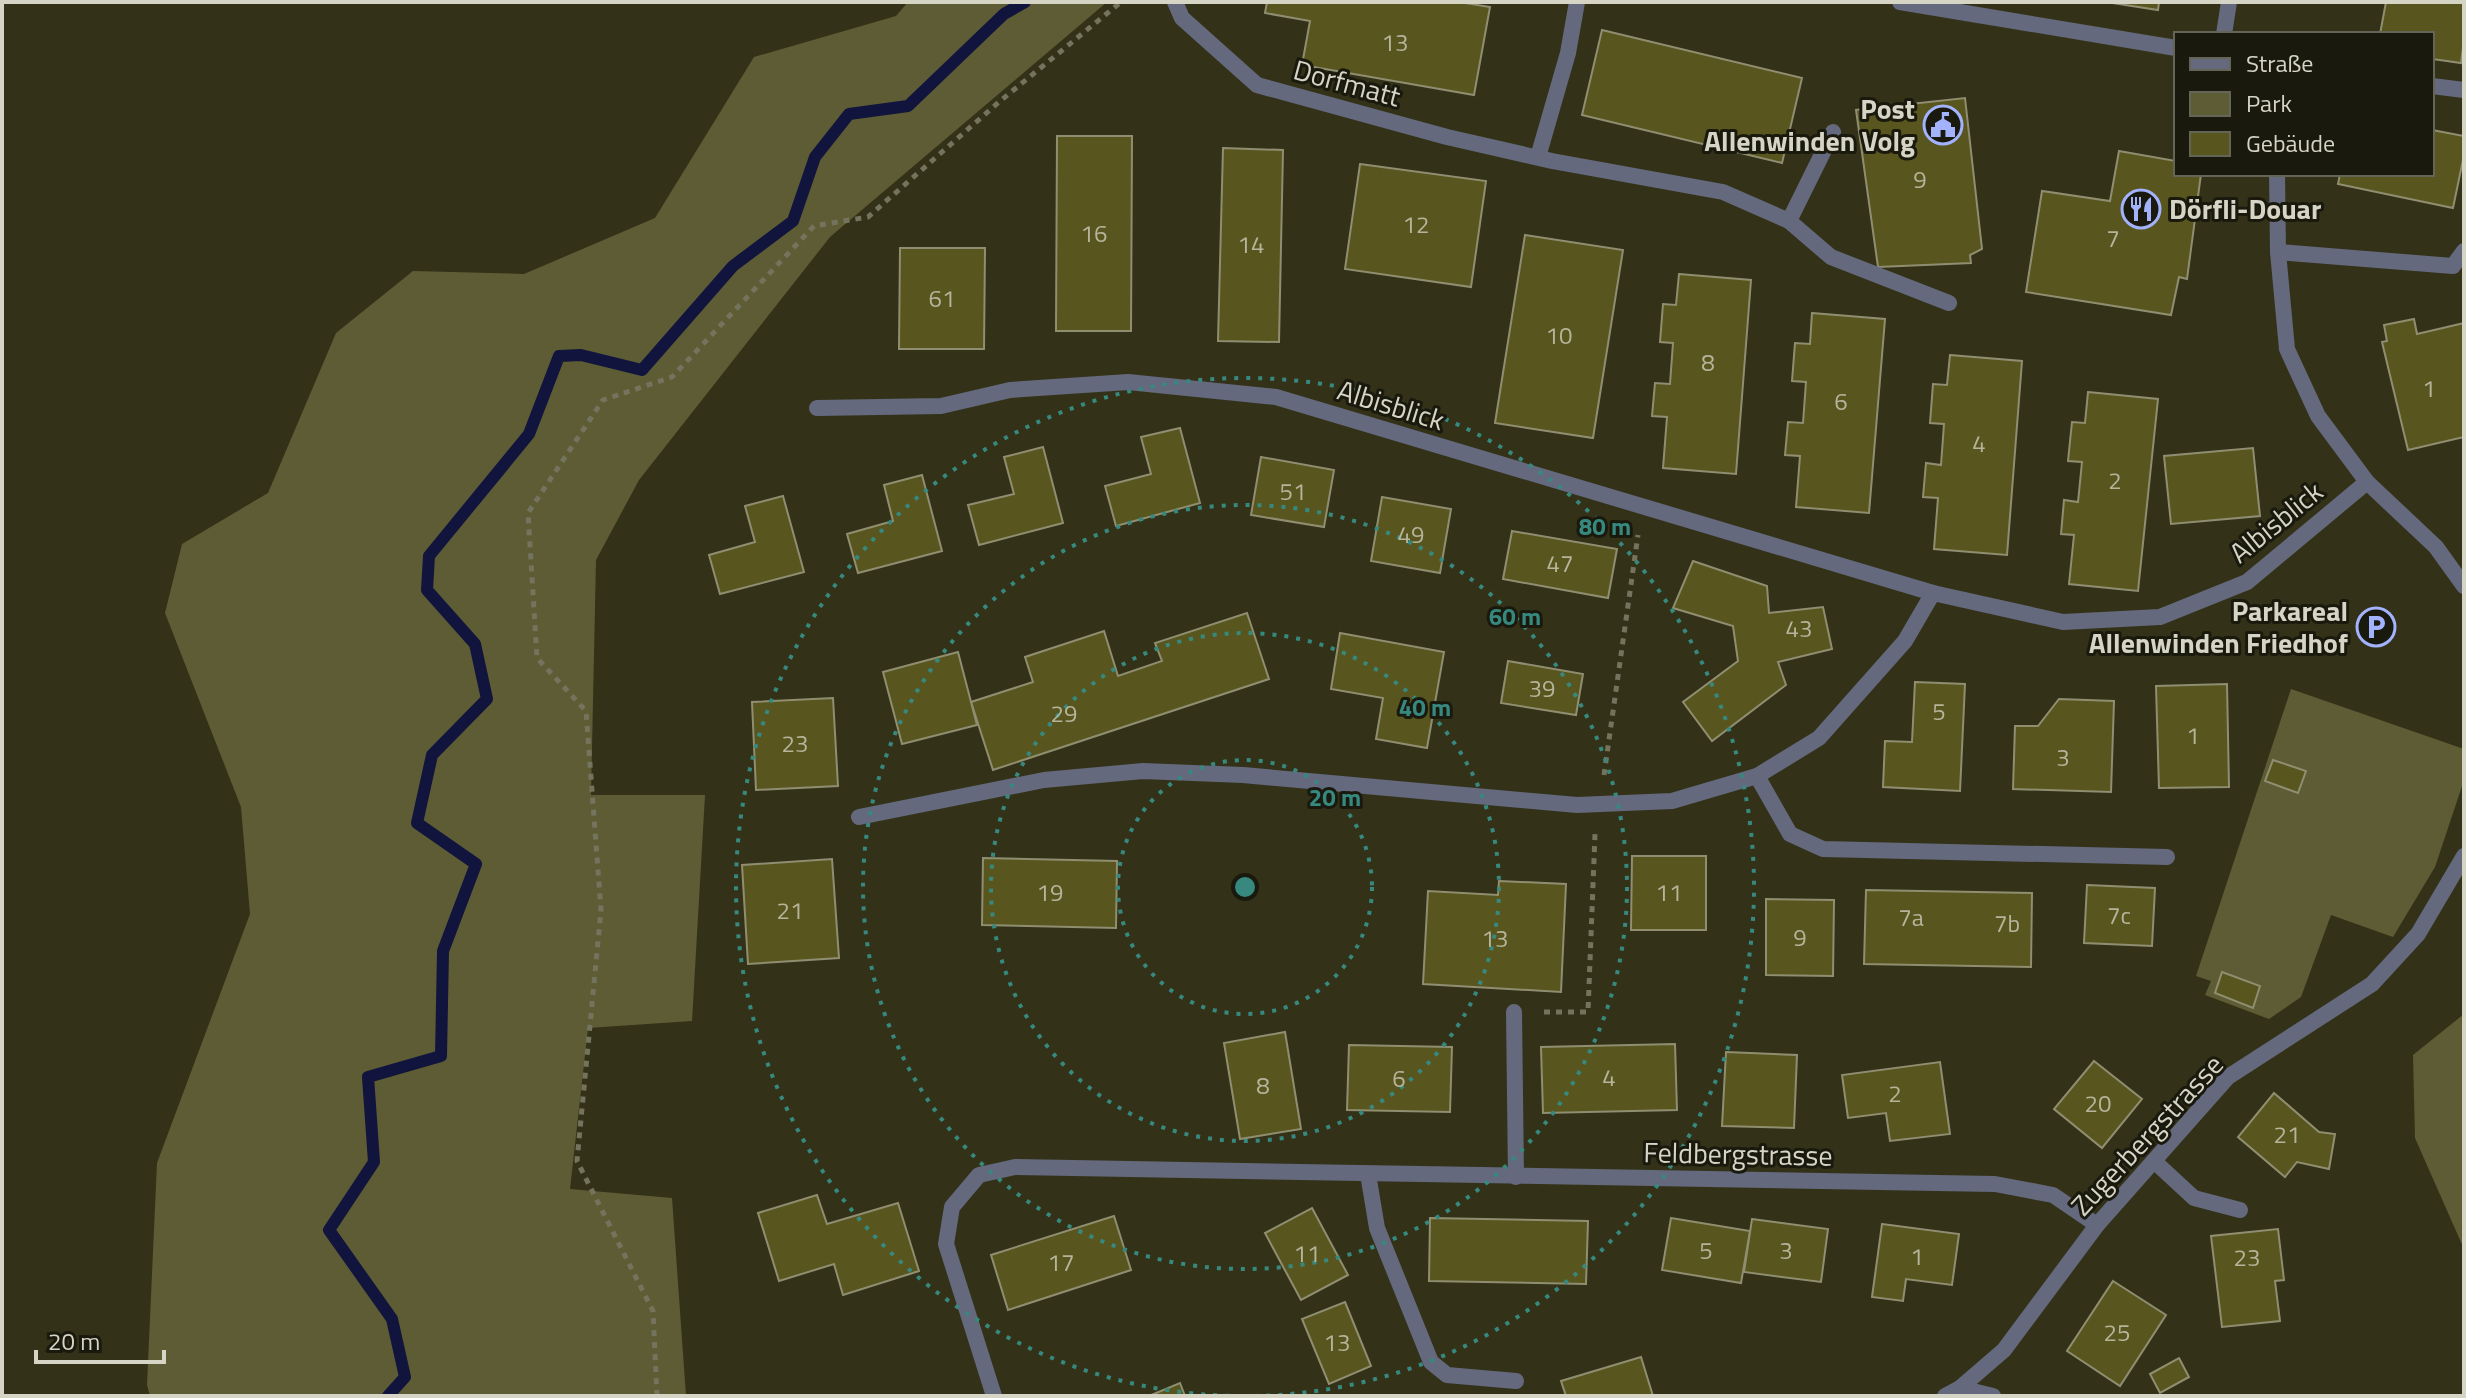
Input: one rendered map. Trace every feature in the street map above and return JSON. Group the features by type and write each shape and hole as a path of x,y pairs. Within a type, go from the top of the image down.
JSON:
{"street":[{"name":"Dorfmatt","path":"1175,2 1182,18 1257,85 1447,137 1723,192 1789,221 1831,257 1949,303"},
{"path":"1538,157 1568,53 1577,2"},
{"path":"1900,2 2174,48"},
{"path":"2224,32 2229,2"},
{"path":"2434,86 2464,90"},
{"path":"1789,221 1833,132"},
{"path":"2277,176 2278,252 2287,349 2318,416 2367,482 2436,547 2464,586"},
{"path":"2278,252 2453,266 2464,251"},
{"name":"Albisblick","path":"817,408 941,406 1010,390 1128,382 1276,397 1933,593 2063,622 2160,617 2247,582 2367,482"},
{"path":"859,817 1044,780 1143,771 1243,775 1577,805 1672,801 1757,776 1819,738 1905,641 1933,593"},
{"path":"1757,776 1790,834 1823,849 2167,857"},
{"name":"Zugerbergstrasse","path":"1945,1396 1960,1388 2004,1350 2097,1225 2228,1077 2372,984 2418,934 2464,856"},
{"path":"1514,1012 1516,1177"},
{"path":"2154,1161 2194,1198 2240,1210"},
{"name":"Feldbergstrasse","path":"994,1396 946,1244 952,1207 979,1175 1015,1167 1995,1184 2053,1195 2097,1225"},
{"path":"1368,1174 1377,1228 1431,1362 1447,1375 1516,1381"},
{"path":"1960,1388 1993,1396"}],"path":[{"path":"657,1396 653,1311 577,1161 601,910 586,711 537,658 528,513 603,400 672,377 814,226 868,217 999,102 1121,2"},
{"path":"1600,804 1641,507"},
{"path":"1514,1012 1588,1012 1595,830"}],"green space":[{"path":"908,2 1107,2 830,237 639,480 596,560 591,795 705,795 692,1021 588,1028 570,1189 672,1198 686,1396 150,1396 147,1385 157,1163 250,914 241,807 165,613 182,544 268,493 336,333 413,271 524,274 655,218 754,57 896,16"},
{"path":"2291,689 2464,749 2464,780 2435,867 2393,937 2331,915 2301,997 2269,1019 2205,995 2211,981 2196,976"},
{"path":"2464,1014 2464,1249 2415,1138 2413,1055"}],"building":[{"path":"1267,2 1459,2 1490,7 1474,95 1302,65 1310,21 1265,13"},
{"path":"2106,2 2159,2 2158,10"},
{"path":"2386,2 2464,2 2461,63 2434,59 2434,32 2380,32"},
{"path":"1602,30 1802,78 1782,163 1582,115"},
{"path":"1965,98 1982,249 1970,255 1971,263 1878,267 1856,110"},
{"path":"2434,130 2464,136 2464,155 2453,208 2338,184 2340,176 2434,176"},
{"path":"1057,136 1132,136 1131,331 1056,331"},
{"path":"1223,148 1283,150 1279,342 1218,341"},
{"path":"2119,151 2174,161 2174,176 2201,176 2187,279 2179,277 2171,315 2026,292 2042,191 2110,201"},
{"path":"1360,164 1486,181 1471,287 1345,269"},
{"path":"1525,235 1623,250 1593,438 1495,423"},
{"path":"900,248 985,248 984,349 899,349"},
{"path":"1679,274 1751,280 1736,474 1663,468 1667,417 1652,416 1655,383 1670,384 1673,343 1660,342 1663,304 1676,305"},
{"path":"1812,313 1885,319 1869,513 1796,507 1800,456 1785,455 1788,422 1803,423 1806,382 1792,381 1795,343 1810,344"},
{"path":"2414,319 2417,334 2464,323 2464,437 2408,450 2382,342 2387,341 2384,325"},
{"path":"1950,355 2022,361 2007,555 1934,549 1938,498 1923,497 1926,463 1941,465 1944,424 1930,423 1933,384 1947,385"},
{"path":"2088,392 2158,399 2138,591 2069,584 2074,535 2061,534 2064,500 2078,502 2082,462 2068,461 2072,422 2085,423"},
{"path":"1180,428 1200,503 1116,526 1105,486 1151,474 1141,437"},
{"path":"1043,447 1063,523 979,545 968,505 1014,494 1004,457"},
{"path":"2253,448 2260,516 2171,524 2164,456"},
{"path":"1261,457 1334,470 1324,527 1251,515"},
{"path":"922,475 942,551 858,573 847,534 893,521 884,485"},
{"path":"783,496 804,572 720,594 709,555 755,542 745,506"},
{"path":"1382,497 1451,509 1440,573 1371,561"},
{"path":"1512,531 1617,549 1608,598 1503,579"},
{"path":"1693,561 1767,586 1769,613 1823,607 1832,649 1778,662 1786,685 1712,741 1683,702 1738,661 1733,626 1673,608"},
{"path":"1247,613 1269,679 993,770 971,702 1033,682 1025,657 1104,631 1118,676 1162,661 1155,643"},
{"path":"1340,633 1444,652 1427,748 1376,739 1383,698 1331,689"},
{"path":"958,652 977,725 902,744 883,672"},
{"path":"1508,661 1583,674 1576,715 1501,703"},
{"path":"1915,682 1965,684 1960,791 1883,787 1885,741 1912,742"},
{"path":"2227,684 2229,787 2159,788 2156,686"},
{"path":"833,698 838,786 756,790 752,702"},
{"path":"2059,699 2114,701 2111,792 2013,789 2015,726 2038,726"},
{"path":"2273,760 2306,771 2298,793 2265,781"},
{"path":"1632,856 1706,856 1706,930 1631,930"},
{"path":"983,858 1117,861 1116,928 982,925"},
{"path":"832,859 839,958 748,964 742,865"},
{"path":"1499,881 1566,884 1561,992 1423,984 1428,891 1498,895"},
{"path":"2087,885 2155,888 2152,946 2084,943"},
{"path":"1866,890 2032,893 2031,967 1864,964"},
{"path":"1766,899 1834,900 1833,976 1766,975"},
{"path":"2222,972 2260,986 2253,1008 2215,993"},
{"path":"1285,1032 1301,1129 1240,1139 1224,1043"},
{"path":"1675,1044 1677,1110 1543,1113 1541,1047"},
{"path":"1349,1045 1452,1047 1450,1112 1347,1110"},
{"path":"1726,1052 1797,1055 1794,1128 1722,1126"},
{"path":"2094,1061 2142,1099 2102,1148 2054,1109"},
{"path":"1940,1062 1950,1134 1890,1141 1886,1113 1848,1118 1842,1075"},
{"path":"2274,1093 2319,1132 2335,1134 2329,1169 2297,1162 2285,1177 2238,1137"},
{"path":"817,1195 827,1224 898,1203 919,1271 843,1295 834,1264 779,1281 758,1213"},
{"path":"1312,1208 1348,1275 1301,1300 1265,1233"},
{"path":"1114,1216 1131,1270 1008,1310 991,1255"},
{"path":"1430,1218 1588,1221 1586,1284 1429,1281"},
{"path":"1671,1218 1750,1231 1741,1283 1662,1270"},
{"path":"1752,1219 1828,1229 1821,1282 1744,1272"},
{"path":"1882,1224 1959,1234 1952,1285 1906,1279 1903,1301 1872,1297"},
{"path":"2278,1229 2284,1280 2275,1281 2280,1321 2222,1327 2211,1236"},
{"path":"2113,1281 2166,1315 2120,1386 2067,1351"},
{"path":"1345,1302 1371,1366 1329,1384 1302,1319"},
{"path":"1641,1357 1653,1396 1566,1396 1561,1381"},
{"path":"2179,1358 2189,1377 2160,1393 2150,1374"},
{"path":"1180,1383 1185,1396 1149,1396"}],"waterway":[{"path":"388,1396 405,1377 392,1319 329,1230 374,1162 368,1077 441,1056 443,951 476,864 417,823 432,755 487,699 475,644 427,590 429,556 529,434 559,356 581,355 642,370 733,266 793,221 815,157 849,114 908,106 1004,14 1025,2"}],"place":[{"name":"Post Allenwinden Volg","path":"1943,125"},
{"name":"Dörfli-Douar","path":"2141,209"},
{"name":"Parkareal Allenwinden Friedhof","path":"2376,627"}]}
